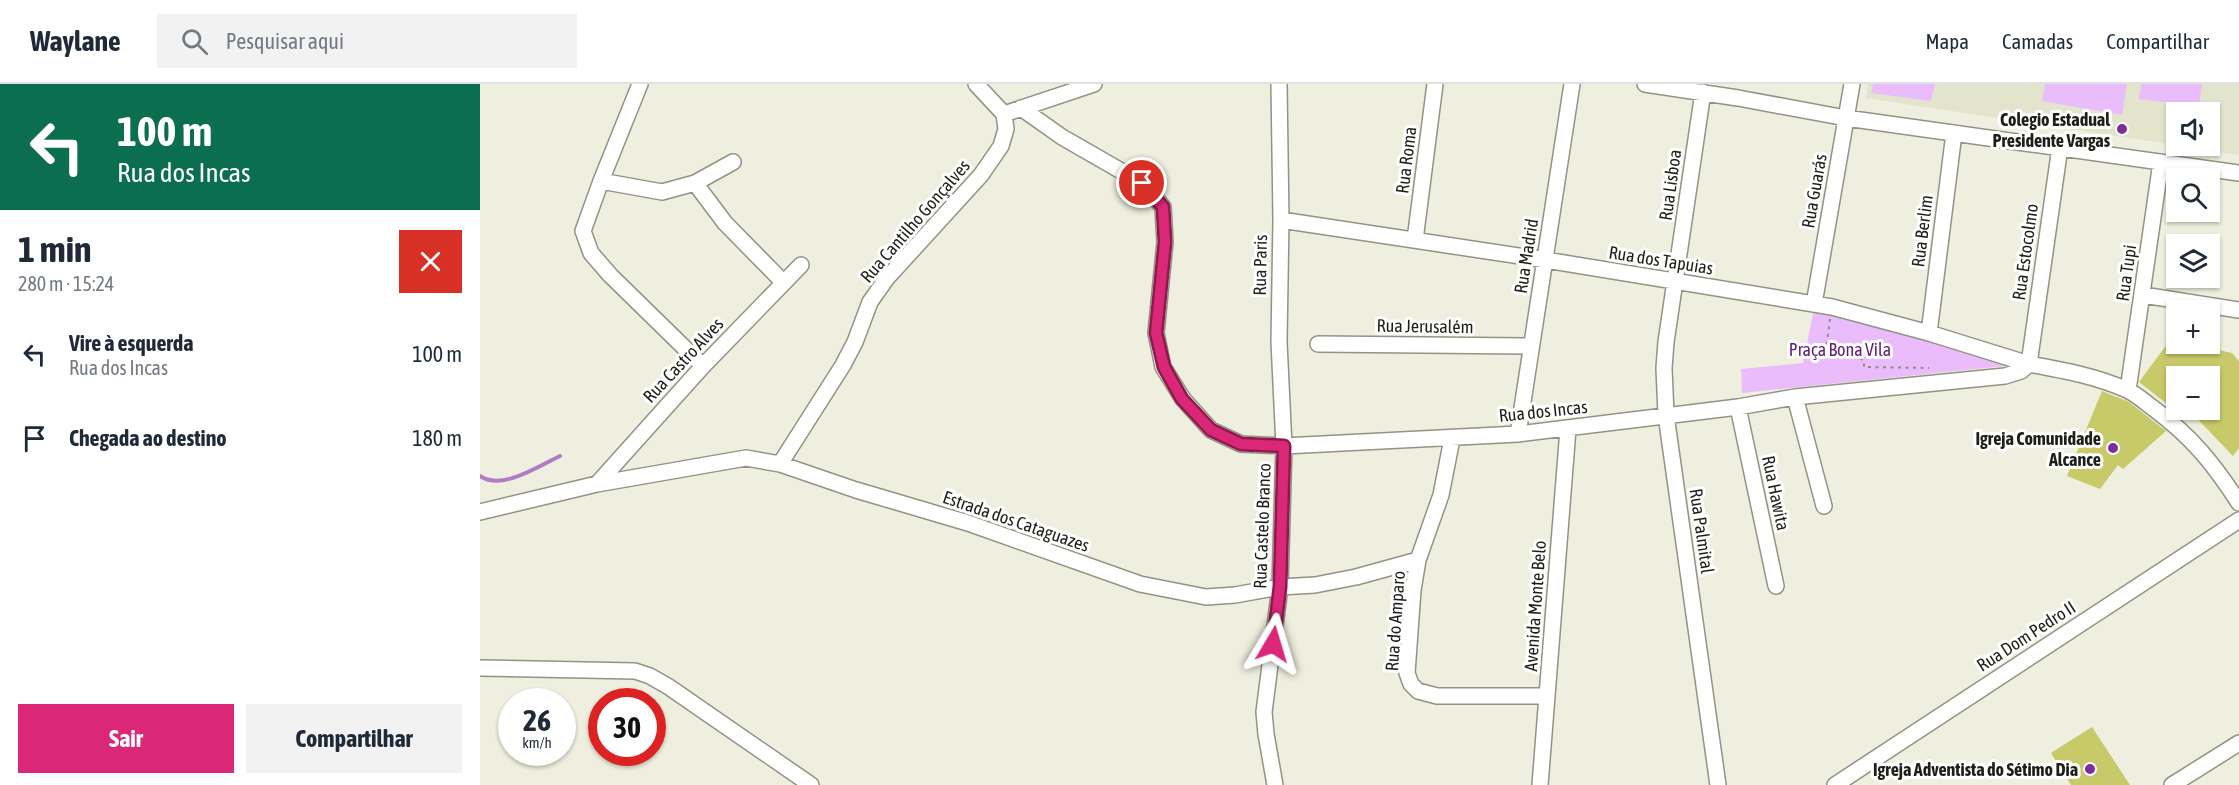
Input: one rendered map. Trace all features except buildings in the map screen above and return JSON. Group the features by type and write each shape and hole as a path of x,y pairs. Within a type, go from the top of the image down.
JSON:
{"street":[{"path":"640,84 583,231 591,253 610,275 703,366"},
{"path":"976,84 1004,114 1021,108 1053,90 1094,84"},
{"name":"Rua Paris","path":"1279,84 1281,220 1279,342 1284,446"},
{"name":"Rua Roma","path":"1415,240 1435,84"},
{"name":"Rua Madrid","path":"1518,434 1572,84"},
{"path":"1646,84 1703,92 1739,91 1846,118 2239,173"},
{"name":"Rua Guarás","path":"1814,304 1852,84"},
{"name":"Rua Lisboa","path":"1676,283 1703,92"},
{"name":"Rua dos Incas","path":"1021,108 1062,137 1142,183 1163,207 1165,242 1156,333 1164,367 1182,399 1211,430 1241,444 1284,446 1452,439 1568,429 1738,407 1795,396 2005,376 2021,371 2029,364"},
{"name":"Rua Cantilho Gonçalves","path":"780,465 843,365 855,342 870,302 881,286 981,175 1001,146 1006,129 1004,114"},
{"name":"Rua Berlim","path":"1929,333 1954,133"},
{"name":"Rua Estocolmo","path":"2029,364 2060,147"},
{"path":"601,181 662,192 695,183 733,162"},
{"name":"Rua Tupi","path":"2128,390 2161,162"},
{"path":"695,183 725,223 783,282"},
{"name":"Rua dos Tapuias","path":"1281,220 1832,307 1929,333 2029,364"},
{"name":"Rua Castro Alves","path":"597,484 703,366 801,265"},
{"name":"Rua Palmital","path":"1676,283 1665,360 1666,415 1718,785"},
{"path":"2143,295 2239,310"},
{"name":"Rua Jerusalém","path":"1318,344 1531,346"},
{"path":"2029,364 2092,377 2128,390 2174,424 2208,457 2239,503"},
{"path":"1795,396 1824,507"},
{"name":"Rua Hawita","path":"1738,407 1776,586"},
{"name":"Avenida Monte Belo","path":"1540,785 1568,429"},
{"path":"1418,560 1441,495 1452,439"},
{"name":"Rua Castelo Branco","path":"1275,785 1264,712 1280,587 1284,446"},
{"name":"Estrada dos Cataguazes","path":"480,512 597,484 746,458 780,465 968,523 1140,584 1206,597 1235,595 1280,587 1315,585 1356,577 1418,560"},
{"name":"Rua Dom Pedro II","path":"1835,785 2239,520"},
{"name":"Rua do Amparo","path":"1418,560 1413,590 1407,673 1418,691 1437,696 1547,696"},
{"path":"481,669 635,671 650,676 811,785"},
{"path":"2172,785 2239,743"}],"path":[{"path":"1832,307 1825,358 1857,356 1864,361 1864,366 1932,369"}],"shaded area":[{"name":"Colegio Estadual Presidente Vargas","path":"1868,84 2239,84 2239,155 2220,152 2220,102 2166,102 2166,143 1866,98"}],"green space":[{"path":"1873,84 1935,84 1931,101 1871,93"},
{"path":"2045,84 2127,84 2122,115 2042,101"},
{"path":"2141,84 2202,84 2200,102 2166,103 2139,99"},
{"name":"Praça Bona Vila","path":"1814,309 2015,365 1742,393 1741,369 1803,363"}],"waterway":[{"path":"480,476 489,480 509,479 560,456"}],"place":[{"name":"Colegio Estadual Presidente Vargas","path":"2122,129"},
{"name":"Igreja Comunidade Alcance","path":"2113,448"},
{"name":"Igreja Adventista do Sétimo Dia","path":"2090,769"}],"route":[{"path":"1142,183 1163,207 1165,242 1156,333 1164,367 1182,399 1211,430 1241,444 1284,446 1280,587 1273,644"}]}
